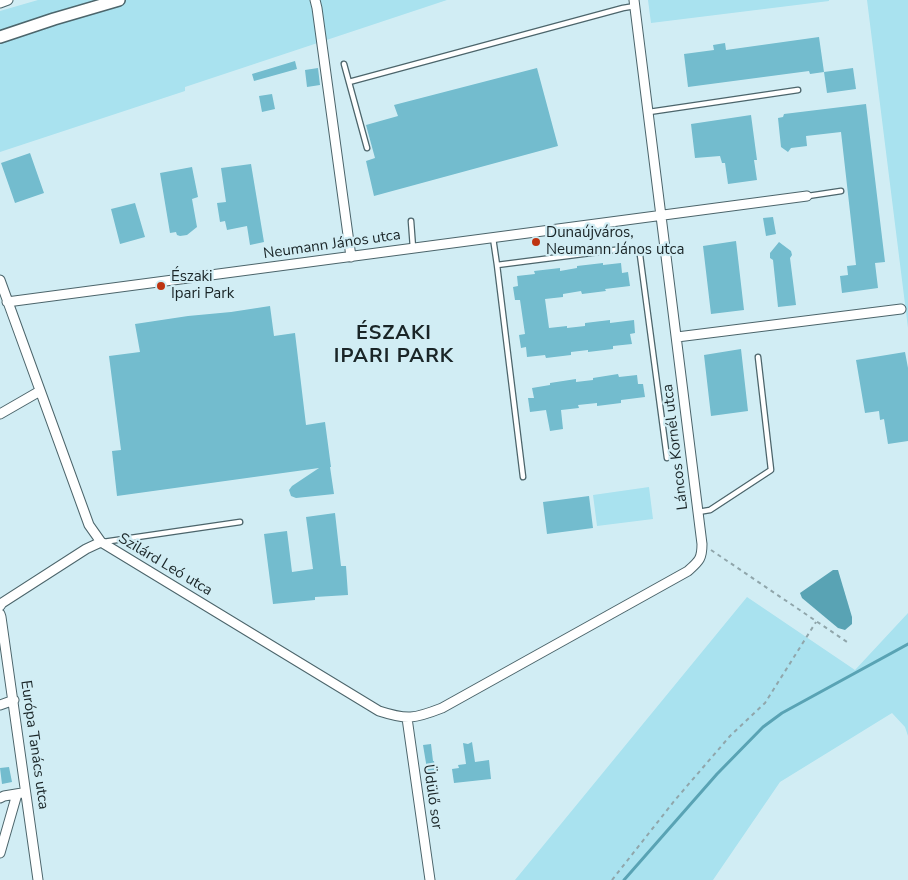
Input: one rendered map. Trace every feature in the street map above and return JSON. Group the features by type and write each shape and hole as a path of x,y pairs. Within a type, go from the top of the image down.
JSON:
{"street":[{"path":"0,3 8,0"},
{"path":"0,37 119,0"},
{"path":"315,0 351,256"},
{"name":"Láncos Kornél utca","path":"407,718 442,708 688,571 698,562 702,555 635,3"},
{"name":"Neumann János utca","path":"7,302 807,196"},
{"name":"Szilárd Leó utca","path":"0,280 89,525 101,542 364,703 378,711 396,717 407,718"},
{"path":"677,337 901,309"},
{"path":"0,414 40,391"},
{"path":"0,606 86,549 101,542"},
{"name":"Európa Tanács utca","path":"0,614 2,616 38,880"},
{"path":"0,705 14,700"},
{"name":"Üdülő sor","path":"407,718 430,880"},
{"path":"0,798 27,793"},
{"path":"0,853 16,794"}],"lane":[{"path":"349,82 635,3"},
{"path":"344,64 367,148"},
{"path":"648,112 798,90"},
{"path":"807,196 841,191"},
{"path":"412,221 414,248"},
{"path":"493,238 523,478"},
{"path":"498,266 630,248 636,250 640,255 667,458"},
{"path":"698,512 710,510 771,470 758,357"},
{"path":"101,542 240,522"}],"path":[{"path":"702,544 850,644"},
{"path":"612,880 675,800 730,736 765,703 816,622"}],"shaded area":[{"path":"38,0 447,0 185,87 185,91 0,152 0,11"},
{"path":"648,0 829,0 829,1 651,23"},
{"path":"867,0 908,0 908,328"},
{"path":"649,487 653,519 597,526 593,495"},
{"path":"833,570 838,570 852,617 852,624 845,630 838,628 802,598 800,593"},
{"path":"747,597 855,670 908,613 908,736 905,727 892,713 780,782 713,880 515,880"}],"building":[{"path":"819,37 824,72 810,74 809,71 688,87 684,54 714,50 713,45 725,43 726,50"},
{"path":"295,61 297,69 254,81 252,74"},
{"path":"318,68 320,85 307,87 305,70"},
{"path":"537,68 558,146 374,196 366,161 375,158 366,125 398,116 394,105"},
{"path":"853,68 856,89 827,93 824,72"},
{"path":"272,94 275,109 262,112 259,96"},
{"path":"866,104 885,262 875,263 878,288 842,293 840,276 848,275 847,266 856,265 841,132 806,136 807,146 791,148 788,152 781,147 778,118 783,117 784,114"},
{"path":"751,115 757,160 754,160 757,180 728,184 725,163 722,163 720,156 695,158 691,124"},
{"path":"30,153 44,193 15,203 1,163"},
{"path":"251,164 264,242 250,245 247,226 227,230 225,221 220,222 217,203 226,202 221,168"},
{"path":"192,167 198,197 192,199 197,227 187,235 180,236 176,232 170,233 160,173"},
{"path":"135,203 145,237 120,244 111,209"},
{"path":"773,217 776,234 766,236 763,218"},
{"path":"736,241 744,310 711,314 703,246"},
{"path":"779,242 791,251 792,255 790,258 796,305 778,307 773,260 770,258 770,253"},
{"path":"603,263 603,265 621,263 622,273 628,272 630,286 582,294 581,291 563,294 563,297 545,299 549,328 585,326 585,323 610,320 610,323 634,320 635,333 630,334 632,344 613,346 613,349 571,352 571,355 546,358 545,355 527,357 526,347 521,348 519,335 525,334 520,300 515,300 513,287 518,286 517,276 535,274 534,271 560,268 560,271 577,268 577,266"},
{"path":"270,306 274,336 295,333 306,425 325,422 334,494 296,498 291,496 289,490 292,486 319,468 117,496 112,451 121,450 109,356 140,352 135,324"},
{"path":"741,349 748,411 711,416 704,355"},
{"path":"905,352 908,368 908,441 888,444 884,419 880,420 879,411 865,413 856,360"},
{"path":"618,374 619,377 637,375 638,384 643,384 645,397 597,406 597,403 578,405 579,408 561,410 563,429 550,431 546,410 530,412 528,398 534,398 532,388 550,385 550,383 576,379 576,382 593,380 593,378"},
{"path":"589,496 593,528 547,534 543,502"},
{"path":"335,513 341,566 346,566 348,595 315,597 315,600 273,604 264,534 287,531 292,572 313,569 306,517"},
{"path":"472,742 475,762 489,760 491,779 454,783 452,769 459,768 458,765 466,764 463,743 468,744"},
{"path":"431,744 435,768 434,774 428,775 423,745"},
{"path":"9,767 12,782 2,784 0,768"}],"waterway":[{"path":"624,880 717,774 763,727 782,713 908,644"}],"place":[{"name":"Dunaújváros, Neumann János utca","path":"536,242"},
{"name":"Északi Ipari Park","path":"161,286"}],"district":[{"name":"ÉSZAKI IPARI PARK","path":"394,346"}]}
